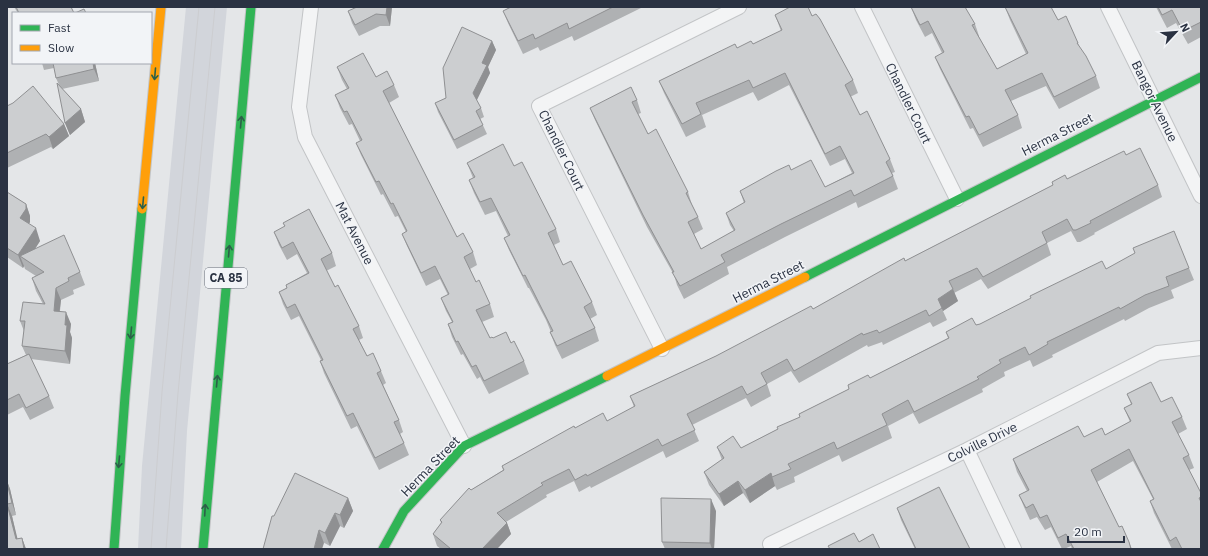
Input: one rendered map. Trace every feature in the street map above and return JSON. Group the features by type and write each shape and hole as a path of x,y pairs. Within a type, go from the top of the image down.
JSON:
{"main road":[{"path":"114,549 124,396 162,7"},
{"name":"CA 85","path":"204,549 206,505 251,7"},
{"name":"Herma Street","path":"383,549 404,511 464,446 662,349 1201,77"}],"street":[{"name":"Mat Avenue","path":"311,7 299,107 305,137 464,446"},
{"name":"Chandler Court","path":"662,349 539,106 739,7"},
{"name":"Chandler Court","path":"862,7 957,200"},
{"name":"Bangor Avenue","path":"1108,7 1201,196"},
{"name":"Colville Drive","path":"772,549 770,544 967,450 1158,353 1201,348"},
{"path":"967,450 1014,549"}],"shaded area":[{"path":"186,7 227,7 187,431 181,549 138,549 142,466"}],"building":[{"path":"16,7 71,7 74,12 18,12"},
{"path":"357,7 387,7 386,15 376,14 355,25 348,11"},
{"path":"511,7 613,7 569,29 567,23 535,39 533,34 518,41 503,11"},
{"path":"790,7 808,7 812,16 816,14 820,19 853,80 845,85 860,115 867,111 890,159 886,162 893,176 854,196 851,190 781,224 721,255 725,262 680,286 590,108 631,87 637,100 632,102 648,134 656,129 688,192 686,193 698,217 688,222 701,249 735,230 726,213 745,202 740,191 776,171 789,165 791,170 811,160 825,187 854,173 840,146 825,154 785,73 753,88 749,80 696,103 701,114 682,124 659,81 735,44 737,48 751,41 753,44 782,30 775,15"},
{"path":"911,7 965,7 975,24 972,25 997,69 1028,53 1005,7 1051,7 1058,20 1066,16 1077,43 1086,56 1096,76 1054,97 1042,73 1005,90 1018,115 979,135 969,116 966,117 935,57 944,52 928,21 920,25"},
{"path":"1158,7 1201,7 1201,22 1183,31 1172,10 1162,15"},
{"path":"84,9 86,12 77,12"},
{"path":"462,27 492,41 482,63 487,65 473,93 481,108 476,111 483,125 454,140 435,103 446,98 443,68"},
{"path":"363,53 376,77 387,71 394,85 383,91 457,237 463,233 473,252 464,257 476,282 479,280 490,304 476,310 490,338 506,332 511,343 514,341 524,361 484,381 476,365 472,367 458,341 456,342 448,324 453,322 441,298 449,294 435,266 421,273 402,234 407,231 393,203 391,204 379,181 376,182 356,143 362,140 347,111 344,112 335,95 349,88 337,67"},
{"path":"53,64 93,64 94,69 56,78"},
{"path":"57,83 81,109 65,123"},
{"path":"33,86 64,124 49,137 46,134 7,153 7,106 13,103"},
{"path":"503,144 514,166 522,162 556,229 548,233 563,265 571,261 592,302 584,307 595,328 557,346 550,332 553,331 525,275 523,276 504,238 510,235 491,198 480,202 469,180 475,177 467,163"},
{"path":"1140,148 1158,185 1076,230 1073,230 1067,219 1042,232 1047,243 983,277 977,268 949,281 953,289 938,299 942,308 929,316 926,310 879,333 877,330 863,335 862,333 794,371 787,359 761,373 767,384 747,395 742,386 687,414 695,430 662,446 658,439 587,476 586,474 575,480 569,469 541,483 543,485 497,513 507,523 482,549 451,549 433,534 442,522 440,520 469,488 471,490 504,470 502,466 574,426 575,428 603,413 607,421 635,406 630,396 716,356 811,306 813,309 904,258 905,261 1053,185 1052,182 1065,175 1067,179 1124,151 1126,155"},
{"path":"7,192 26,204 26,209 20,218 36,228 18,255 7,248"},
{"path":"309,209 332,253 321,259 335,287 338,285 359,326 353,329 367,356 373,353 381,371 377,373 399,420 394,422 404,443 375,458 353,413 347,416 320,361 323,360 295,304 287,308 279,292 287,288 286,285 309,273 293,242 282,248 274,232 285,226 283,223"},
{"path":"1174,231 1189,268 1166,277 1169,286 1145,295 1120,309 1119,307 1047,342 1048,344 1029,355 1025,347 999,360 1001,363 977,377 979,379 914,412 908,400 882,414 887,425 837,449 834,442 788,464 791,469 772,477 771,473 745,490 738,481 719,494 704,472 724,458 717,447 733,436 741,448 778,429 777,427 800,417 799,414 849,389 848,385 868,375 870,378 949,338 946,332 972,318 976,325 980,324 1031,298 1030,296 1102,261 1106,269 1135,253 1133,248"},
{"path":"64,235 80,272 68,278 69,281 56,288 54,311 66,312 65,325 67,325 65,351 22,346 25,321 20,321 23,302 45,304 32,278 44,272 20,256"},
{"path":"29,354 49,396 26,408 19,394 7,400 7,364"},
{"path":"1151,382 1161,402 1172,397 1182,417 1172,422 1189,455 1183,458 1201,493 1201,497 1199,498 1201,502 1201,549 1182,549 1176,537 1170,541 1150,501 1154,499 1129,449 1091,470 1119,527 1122,526 1131,549 1074,549 1066,534 1058,538 1047,515 1040,518 1033,504 1026,508 1019,495 1029,490 1013,459 1078,426 1084,437 1102,428 1105,435 1131,421 1124,408 1132,404 1127,394"},
{"path":"295,473 348,498 340,515 335,513 325,533 319,530 314,549 263,549 272,516 274,516"},
{"path":"7,483 12,503 7,504"},
{"path":"939,487 970,549 916,549 897,508"},
{"path":"661,498 711,499 710,543 662,542"},
{"path":"7,504 16,539 22,538 24,549 7,549"},
{"path":"854,533 859,542 873,534 880,549 830,549 828,546"}],"tram line":[{"path":"151,549 162,392 199,7"},
{"path":"166,549 178,393 215,7"}],"traffic: fast":[{"path":"203,549 251,7"},
{"path":"805,277 1201,77"},
{"path":"114,549 125,396 142,209"},
{"path":"383,549 404,511 464,446 607,376"}],"traffic: slow":[{"path":"142,209 161,7"},
{"path":"607,376 805,277"}]}
